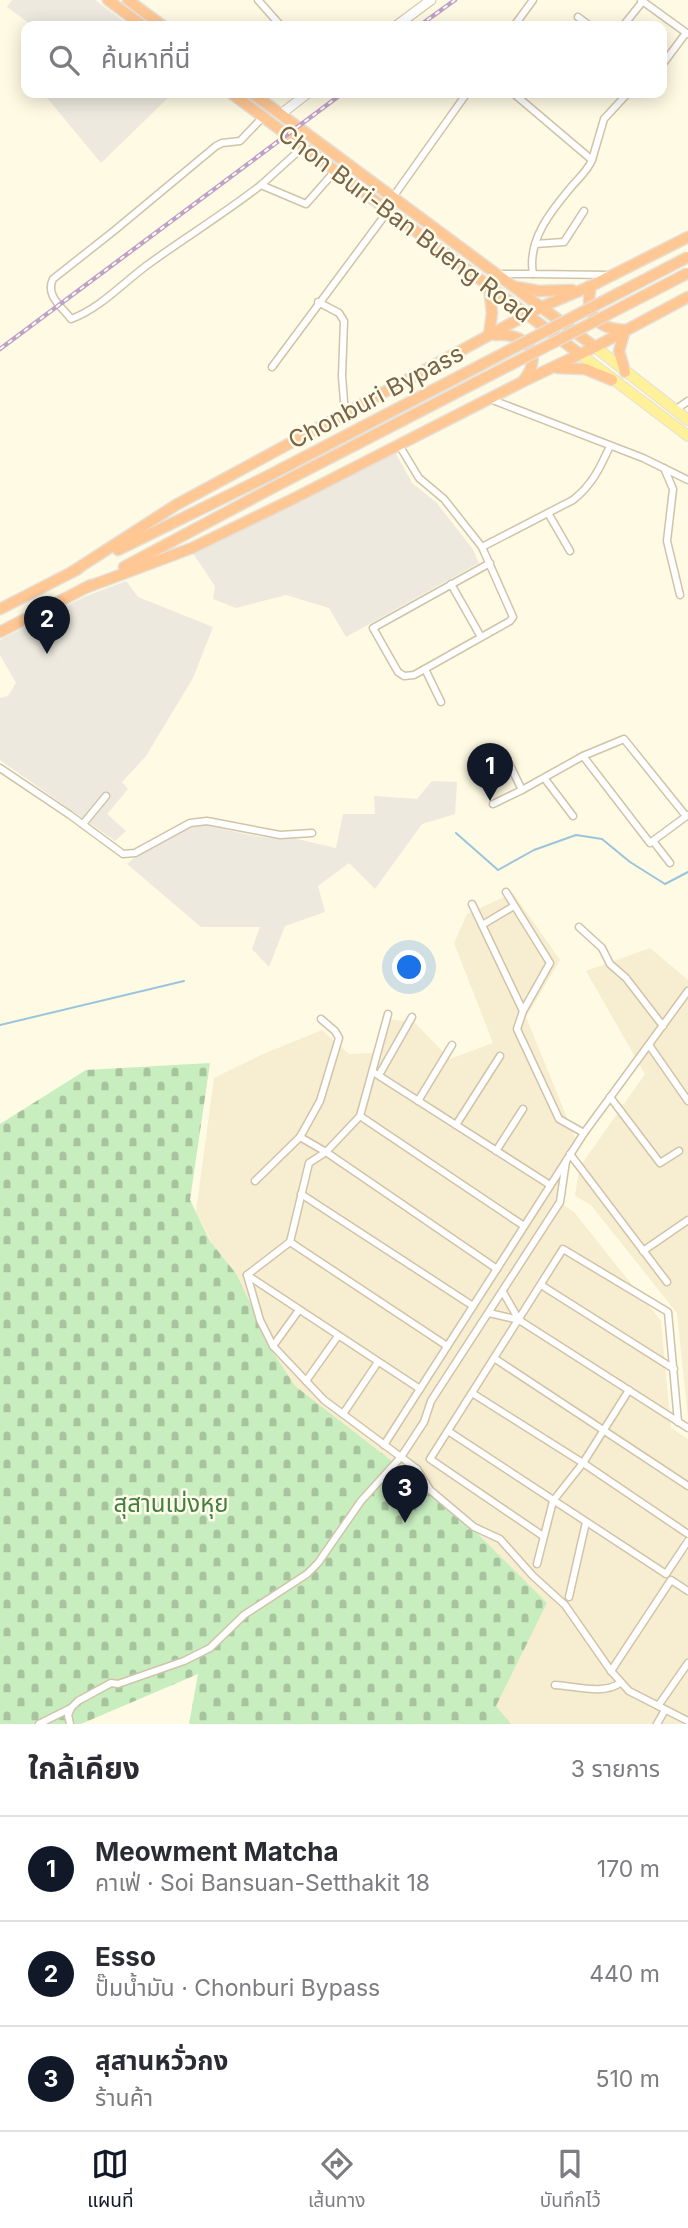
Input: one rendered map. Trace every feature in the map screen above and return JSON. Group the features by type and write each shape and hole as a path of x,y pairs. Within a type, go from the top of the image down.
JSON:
{"highway":[{"path":"108,0 136,21"},
{"path":"128,0 156,21"},
{"name":"Chon Buri-Ban Bueng Road","path":"238,98 580,355"},
{"name":"Chon Buri-Ban Bueng Road","path":"259,98 595,347"},
{"name":"Chonburi Bypass","path":"72,572 176,505 541,307 591,286 688,237"},
{"name":"Chonburi Bypass","path":"0,609 268,476 688,257"},
{"name":"Chonburi Bypass","path":"0,632 688,273"},
{"path":"489,286 492,313 489,335 513,335 524,340 531,349 531,372 524,381"},
{"path":"513,286 553,292 591,286 589,304 597,321 605,327 625,330 619,351 625,372"},
{"name":"Chonburi Bypass","path":"85,588 192,548 580,355 688,297"},
{"path":"545,371 565,367 585,369 612,380"}],"main road":[{"path":"595,347 688,420"},
{"path":"580,355 688,436"}],"street":[{"path":"258,0 277,21"},
{"path":"403,21 431,0"},
{"path":"518,21 533,0"},
{"path":"627,21 642,1 687,33 667,59"},
{"path":"578,17 583,21"},
{"path":"281,114 294,98"},
{"path":"393,197 463,98"},
{"path":"519,98 592,160"},
{"path":"533,274 531,261 541,228 592,160 604,119 623,98"},
{"path":"263,117 240,141 222,142 216,146 59,273 50,285 50,292 71,319 97,304 153,261 221,216 303,147"},
{"path":"261,185 306,204 335,171"},
{"path":"272,367 388,211"},
{"path":"535,244 565,242 584,211"},
{"path":"497,275 614,275"},
{"path":"318,302 339,313 344,321 342,376 345,414"},
{"path":"490,398 643,458 688,480"},
{"path":"675,410 688,401"},
{"path":"399,445 419,478 444,499 482,547 490,563 513,617 425,669 408,676 398,672 373,628 490,563"},
{"path":"482,547 586,490 610,446"},
{"path":"664,468 673,489 667,541 680,594"},
{"path":"548,513 570,551"},
{"path":"451,584 481,637"},
{"path":"425,669 441,702"},
{"path":"493,804 545,779 583,756 624,739 687,816 650,843 583,756"},
{"path":"504,753 522,790"},
{"path":"0,768 123,854 135,853 190,823 207,821 280,835 312,833"},
{"path":"545,779 573,816"},
{"path":"83,824 106,796"},
{"path":"653,841 670,863"},
{"path":"506,892 550,963 523,1011 517,1029 559,1119 584,1133"},
{"path":"472,905 523,1011"},
{"path":"482,925 514,906"},
{"path":"579,927 602,948 610,964 626,978 663,1026"},
{"path":"384,1445 584,1133 688,991"},
{"path":"247,1275 290,1242 309,1163 326,1152 360,1116 376,1074 388,1014"},
{"path":"376,1074 412,1017"},
{"path":"256,1181 300,1137 320,1101 339,1038 321,1019"},
{"path":"418,1101 452,1045"},
{"path":"649,1045 688,1101"},
{"path":"456,1125 500,1056"},
{"path":"376,1074 550,1185"},
{"path":"610,1097 660,1163 679,1151"},
{"path":"496,1151 523,1109"},
{"path":"360,1116 524,1226"},
{"path":"300,1137 497,1269"},
{"path":"570,1154 667,1282"},
{"path":"38,1724 71,1708 78,1701 111,1683 118,1684 184,1661 210,1648 244,1615 307,1574 318,1563 361,1501 401,1457 424,1422 431,1401 560,1202 566,1161"},
{"path":"301,1194 473,1306"},
{"path":"643,1251 688,1220"},
{"path":"290,1242 447,1346"},
{"path":"543,1536 430,1459 563,1249 668,1312 678,1422"},
{"path":"247,1275 420,1389"},
{"path":"247,1275 260,1320 274,1346 324,1400 417,1469 430,1490 474,1527 500,1539 533,1576 565,1605 611,1671 629,1691 688,1721"},
{"path":"541,1285 674,1370"},
{"path":"503,1292 519,1320"},
{"path":"274,1346 299,1310"},
{"path":"489,1313 519,1320 688,1428"},
{"path":"306,1381 338,1336"},
{"path":"494,1359 688,1486"},
{"path":"343,1414 378,1362"},
{"path":"537,1564 554,1501 583,1463 629,1390"},
{"path":"472,1393 688,1534"},
{"path":"448,1432 666,1574 688,1541"},
{"path":"569,1597 586,1522"},
{"path":"611,1671 671,1580 687,1588"},
{"path":"658,1706 688,1663"},
{"path":"555,1685 603,1689 620,1683"},
{"path":"70,1724 68,1716 71,1708"},
{"path":"657,1724 665,1710"}],"shaded area":[{"path":"12,0 95,0 123,21 26,21 7,7"},
{"path":"47,98 168,98 101,163"},
{"path":"395,452 412,483 436,502 472,548 479,563 346,637 329,608 286,595 236,608 213,599 215,586 192,552"},
{"path":"126,581 138,597 213,627 193,678 146,756 122,782 128,789 107,814 126,831 115,841 0,760 0,698 8,696 16,683 0,655 0,640 84,597"},
{"path":"432,781 457,782 455,814 422,824 375,889 349,863 318,886 325,912 285,926 269,967 252,949 260,927 201,927 127,864 189,827 206,825 277,839 293,838 336,848 343,814 375,814 374,796 417,799"},
{"path":"513,893 560,960 526,1017 579,1147 564,1175 561,1203 574,1212 661,1321 671,1428 688,1439 688,1525 680,1546 688,1552 688,1724 509,1724 493,1705 265,1346 196,1212 214,1078 322,1030 349,1054 376,1053 386,1019 414,1022 450,1059 493,1043 454,943 467,914"},
{"path":"650,948 688,980 688,1419 677,1313 591,1205 575,1196 579,1168 645,1074 586,971"}],"green space":[{"name":"สุสานเม่งหุย","path":"210,1063 190,1200 210,1241 237,1275 272,1351 295,1386 402,1469 479,1535 547,1603 496,1706 511,1724 189,1724 198,1674 81,1724 0,1724 0,1124 86,1070"}],"waterway":[{"path":"456,833 498,870 534,850 576,835 602,839 630,862 665,884 688,872"},
{"path":"0,1025 184,981"}],"railway":[{"path":"426,21 455,0"},
{"path":"0,349 336,98"}],"place":[{"name":"Esso","path":"47,654"},
{"name":"Meowment Matcha","path":"490,801"},
{"name":"สุสานหวั่วกง","path":"405,1523"}]}
